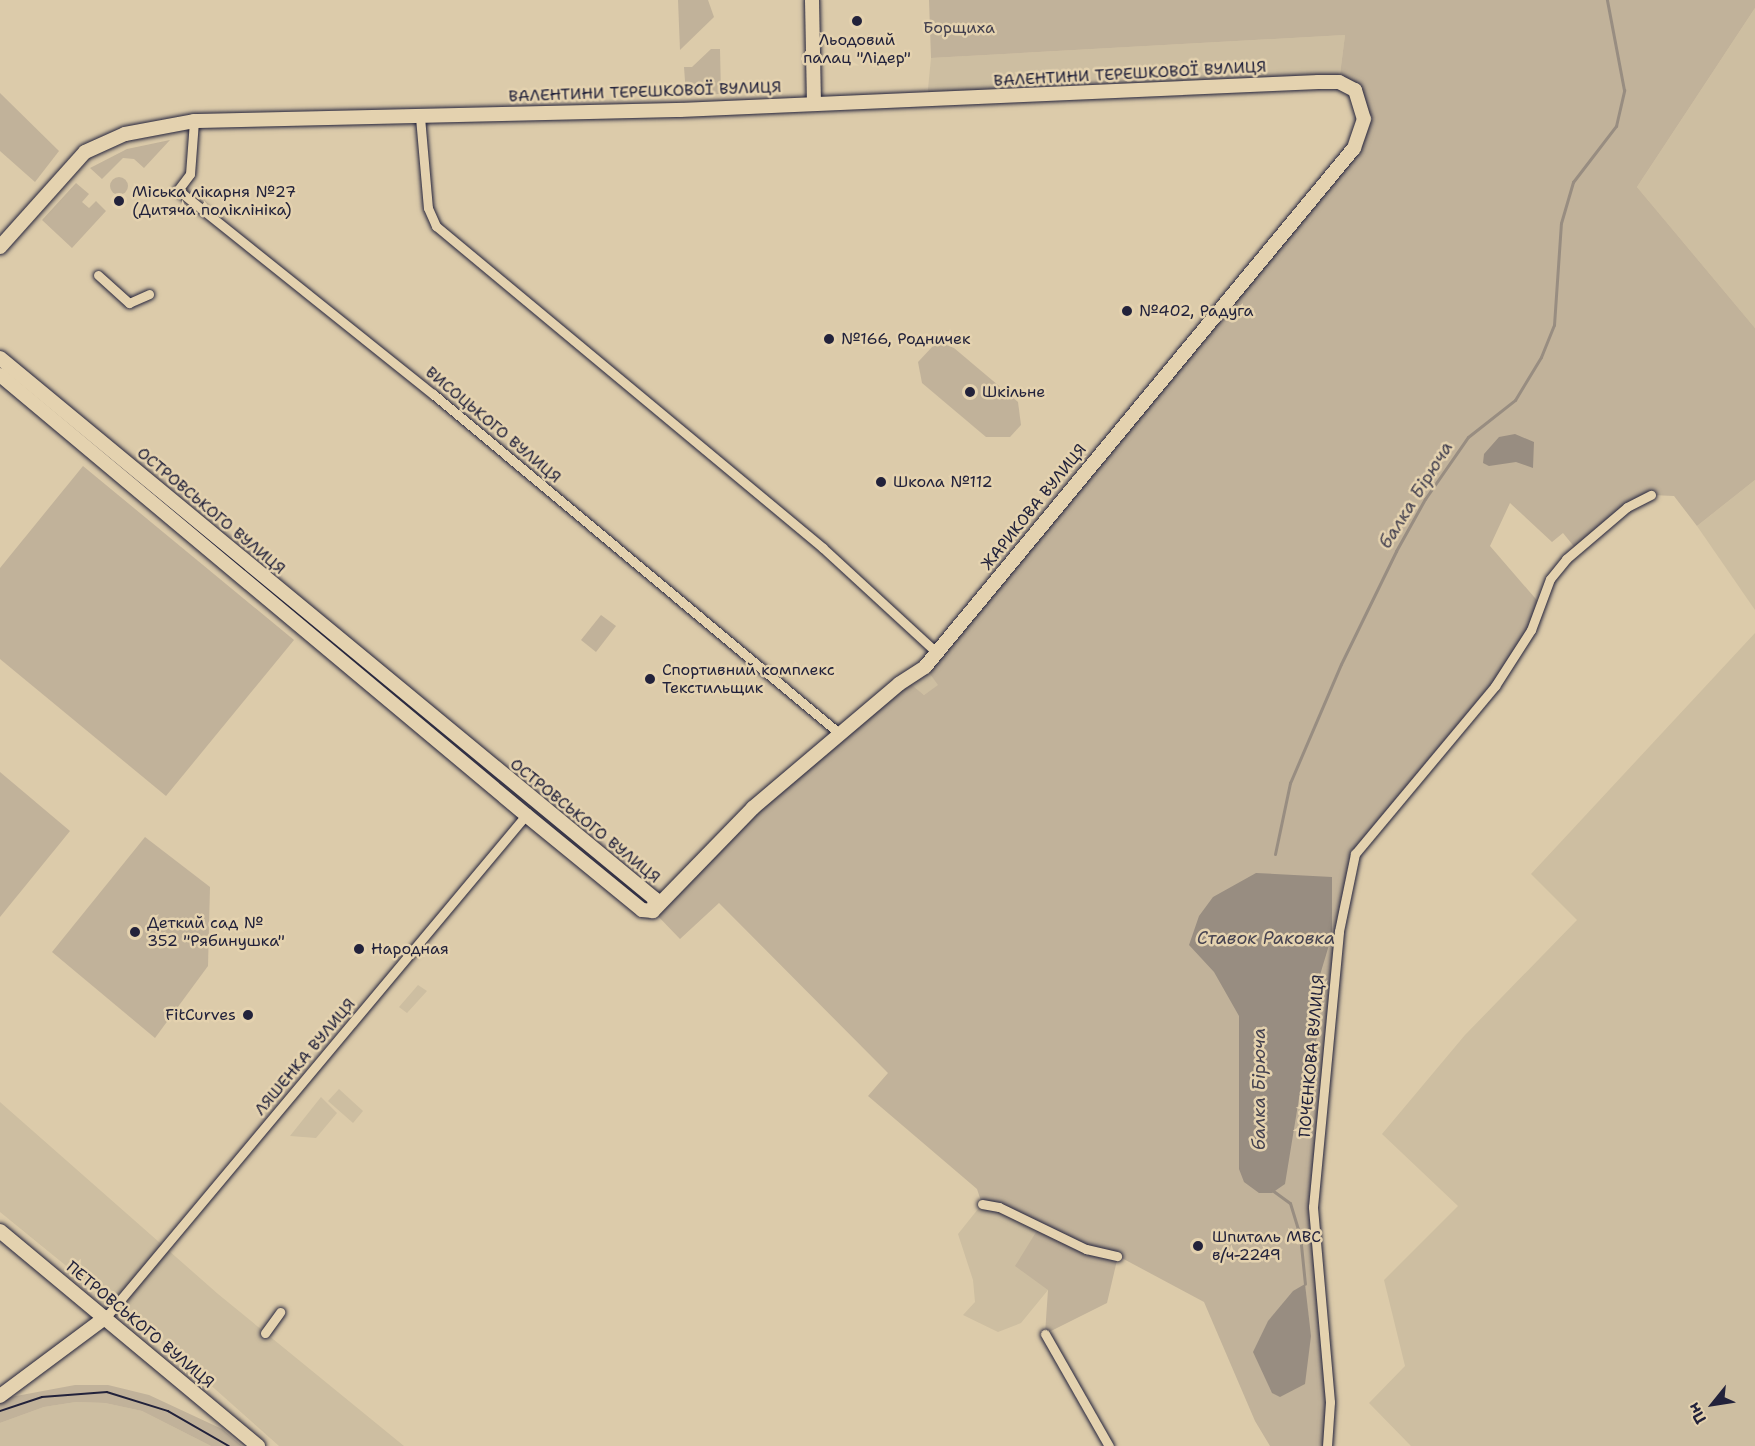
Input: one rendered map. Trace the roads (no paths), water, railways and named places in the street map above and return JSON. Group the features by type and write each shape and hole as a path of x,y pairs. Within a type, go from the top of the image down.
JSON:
{"street":[{"path":"812,0 814,102"},
{"name":"ВАЛЕНТИНИ ТЕРЕШКОВОЇ ВУЛИЦЯ","path":"0,247 85,152 125,135 194,121 420,117 1339,82"},
{"name":"ЖАРИКОВА ВУЛИЦЯ","path":"653,911 753,808 905,679 925,667 937,653 1354,148 1364,119 1355,90 1339,82"},
{"path":"420,117 428,208 436,226 823,548 937,653"},
{"name":"ВИСОЦЬКОГО ВУЛИЦЯ","path":"194,121 190,174 178,190 433,394 840,735"},
{"path":"98,275 129,303 138,302 149,294"},
{"name":"ОСТРОВСЬКОГО ВУЛИЦЯ","path":"0,358 655,899 653,911 642,910 526,815 0,375"},
{"name":"ПОЧЕНКОВА ВУЛИЦЯ","path":"1328,1446 1330,1402 1313,1207 1340,931 1355,854 1495,686 1532,630 1550,579 1566,558 1627,507 1651,495"},
{"name":"ЛЯШЕНКА ВУЛИЦЯ","path":"106,1317 526,815"},
{"path":"982,1204 999,1207 1086,1249 1118,1256"},
{"name":"ПЕТРОВСЬКОГО ВУЛИЦЯ","path":"0,1231 258,1446"},
{"path":"265,1333 280,1312"},
{"path":"0,1396 106,1317"},
{"path":"1045,1334 1109,1446"}],"water":[{"path":"1515,434 1534,442 1533,468 1516,462 1489,466 1483,463 1484,454 1499,437"},
{"name":"Ставок Раковка","path":"1256,873 1332,877 1332,935 1314,995 1317,1038 1303,1074 1285,1184 1272,1193 1259,1193 1244,1182 1239,1169 1239,1016 1214,972 1189,945 1199,916 1213,897"},
{"path":"1305,1284 1311,1336 1305,1384 1280,1397 1272,1393 1253,1352 1268,1321 1293,1291"}],"waterway":[{"name":"балка Бірюча","path":"1275,854 1290,783 1341,664 1396,551 1425,499 1468,437 1515,400 1541,357 1554,325 1561,223 1573,182 1616,126 1624,90 1607,0"},
{"name":"балка Бірюча","path":"1272,1190 1290,1203 1300,1235 1305,1284"}],"tram line":[{"path":"0,1411 42,1397 107,1392 168,1411 229,1446"}],"place":[{"name":"Льодовий палац \"Лідер\"","path":"857,21"},
{"name":"Міська лікарня №27 (Дитяча поліклініка)","path":"119,201"},
{"name":"№402, Радуга","path":"1127,311"},
{"name":"№166, Родничек","path":"829,339"},
{"name":"Шкільне","path":"970,392"},
{"name":"Школа №112","path":"881,482"},
{"name":"Спортивний комплекс Текстильщик","path":"650,679"},
{"name":"Деткий сад № 352 \"Рябинушка\"","path":"135,932"},
{"name":"Народная","path":"359,949"},
{"name":"FitCurves","path":"248,1015"},
{"name":"Шпиталь МВС в/ч-2249","path":"1198,1246"}],"park label":[{"name":"Борщиха","path":"959,28"}]}
